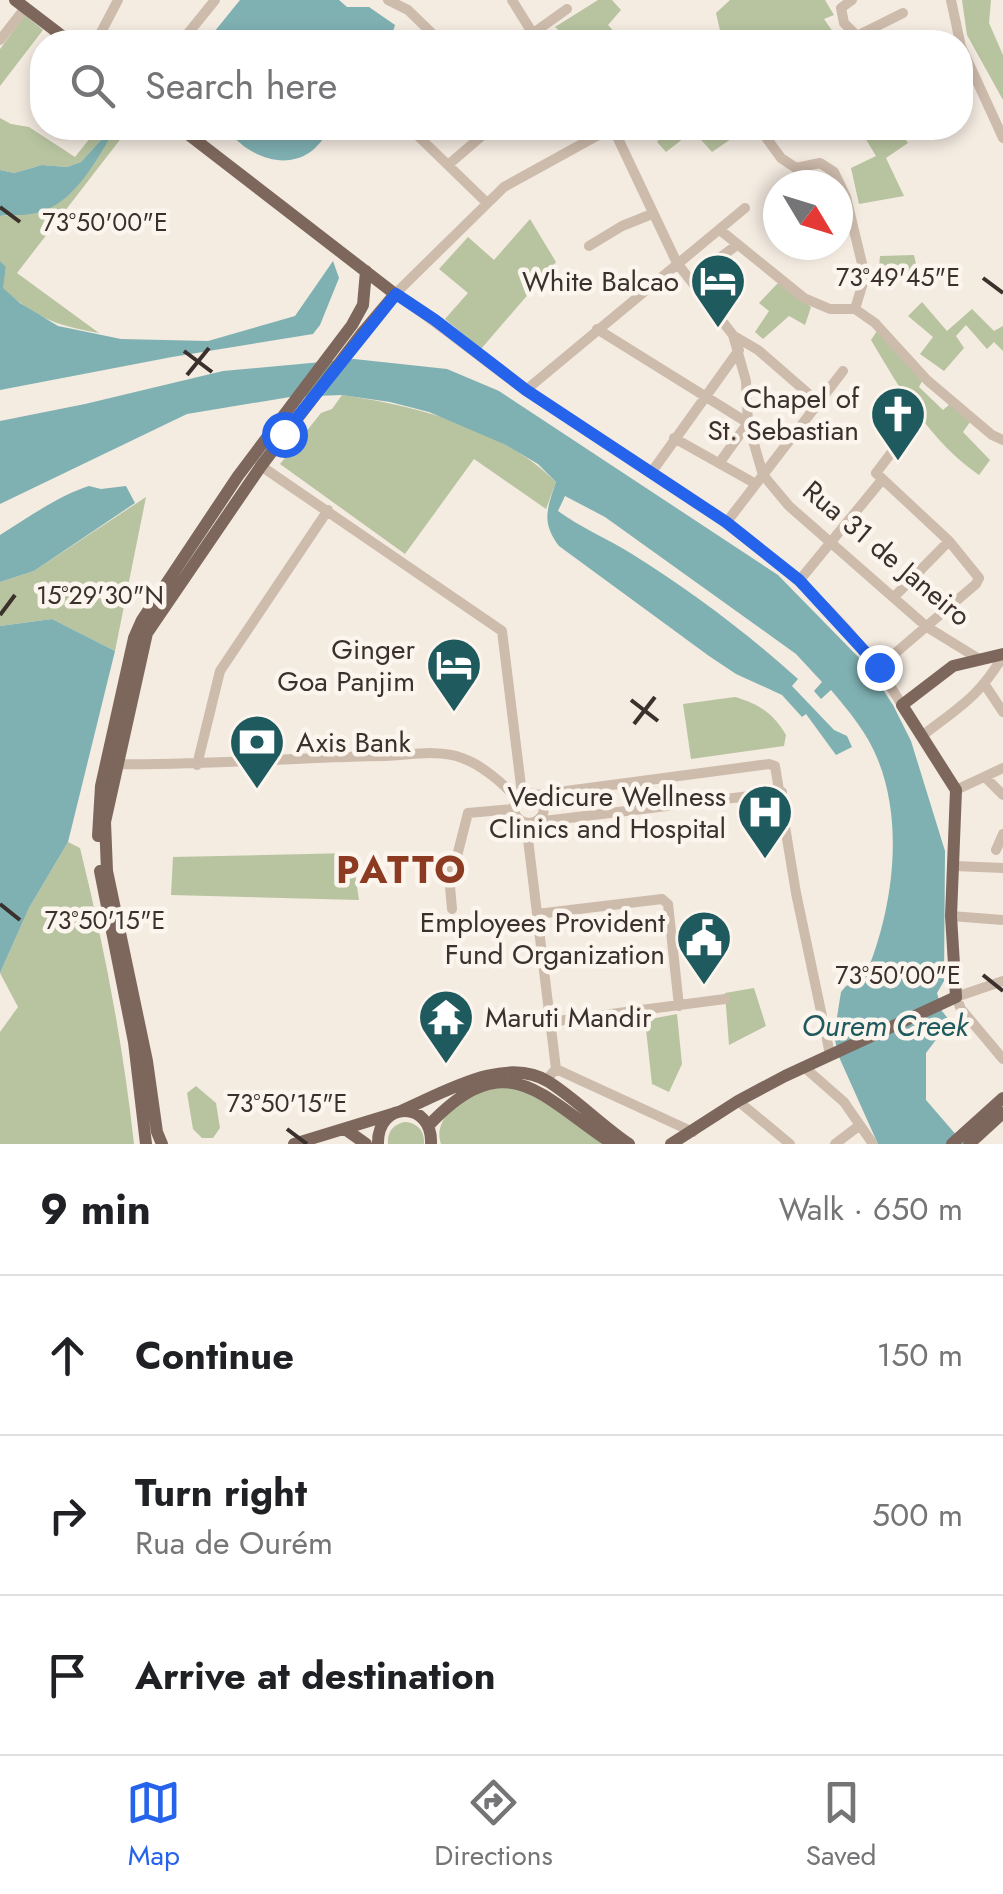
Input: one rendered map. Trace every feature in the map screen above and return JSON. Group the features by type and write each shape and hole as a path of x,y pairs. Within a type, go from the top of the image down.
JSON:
{"main road":[{"path":"20,4 54,30"},
{"path":"146,1144 134,1042 100,879 97,817 134,638 142,620 279,431 358,329 396,294 196,140"},
{"path":"358,329 366,272"},
{"path":"235,494 261,466 279,431"},
{"path":"979,659 1003,655"},
{"name":"Rua 31 de Janeiro","path":"902,704 953,666 979,659"},
{"path":"671,1144 690,1138 738,1101 804,1067 956,998 951,916 956,790 902,704"},
{"path":"110,764 107,871 144,1044 156,1132 162,1144"},
{"path":"294,1144 396,1113 505,1073 546,1080 629,1144"},
{"path":"428,1125 452,1100 506,1082 525,1084 545,1093 613,1144"},
{"path":"952,1144 1003,1098"},
{"path":"378,1144 380,1126 396,1113 417,1114 428,1125 431,1144"},
{"path":"969,1144 1003,1113"},
{"path":"345,1129 366,1144"}],"street":[{"path":"102,30 118,0"},
{"path":"191,30 215,0"},
{"path":"388,0 408,10 429,30"},
{"path":"512,0 529,30"},
{"path":"851,30 844,23 841,8 852,0"},
{"path":"951,0 957,30"},
{"path":"0,40 20,4"},
{"path":"543,30 566,9"},
{"path":"869,30 903,13"},
{"path":"973,72 1003,138"},
{"path":"422,140 487,203"},
{"path":"448,165 477,140"},
{"path":"587,140 504,187 396,294 526,390 726,522 799,580 879,667 902,704"},
{"name":"Rua 31 de Janeiro","path":"618,140 677,263 734,335 746,381 748,423 760,479 926,627 979,659"},
{"path":"767,140 780,158 796,168 820,163 834,172 846,197 866,276 855,309"},
{"path":"526,390 745,208"},
{"path":"589,246 652,214"},
{"path":"720,230 804,298 830,309 855,309 882,329 927,380 1003,440"},
{"path":"691,279 737,245"},
{"path":"597,329 748,423 720,462"},
{"path":"734,335 758,350 818,403"},
{"path":"651,473 738,350"},
{"path":"726,522 843,371"},
{"path":"674,438 760,479"},
{"path":"799,580 831,544 894,448"},
{"path":"261,466 502,631 517,818 531,822 782,792"},
{"path":"878,477 949,542 978,578 976,584 879,667"},
{"path":"197,765 220,672 328,510"},
{"path":"894,597 949,542"},
{"path":"922,736 985,685 1003,655"},
{"path":"985,685 1003,712"},
{"path":"110,764 197,765 443,755 462,758 509,789 517,801"},
{"path":"452,908 448,864 457,856 468,814 536,794 769,764 779,772 796,893 832,1053"},
{"path":"956,790 1003,768"},
{"path":"985,777 1003,795"},
{"path":"536,794 544,808 531,822 537,914 556,1068 546,1080"},
{"path":"996,850 1003,834"},
{"path":"955,866 1003,868"},
{"path":"537,914 662,899 668,904 679,1006"},
{"path":"951,916 1003,920"},
{"path":"1003,981 956,998 1003,1059"},
{"path":"550,1022 724,999"},
{"path":"804,1067 844,1102 872,1144"},
{"path":"556,1068 690,1138"},
{"path":"738,1101 790,1144"},
{"path":"835,1144 860,1125"},
{"path":"768,1144 776,1133"}],"green space":[{"path":"598,0 612,0 621,10 608,25 613,30 555,27"},
{"path":"730,0 825,0 834,15 824,19 832,30 720,30 716,13"},
{"path":"962,0 991,0 989,23 1003,55 1003,100 973,46 973,30 966,30"},
{"path":"25,15 43,30 30,30 30,47 0,86 0,49"},
{"path":"0,118 30,128 30,140 49,140 75,157 88,140 101,140 81,162 67,167 42,165 14,173 0,170"},
{"path":"108,140 120,140 17,273 99,333 47,319 2,288 6,268 0,261 0,216 31,214 76,186"},
{"path":"659,140 681,140 666,152"},
{"path":"701,140 730,140 712,152"},
{"path":"866,140 908,143 886,158 904,196 859,204 851,168 876,156"},
{"path":"530,219 556,262 481,349 445,319 468,293 439,269 468,237 494,260"},
{"path":"914,255 919,278 878,279 880,256"},
{"path":"778,283 811,307 805,325 789,316 763,339 755,332 769,311 759,303"},
{"path":"922,302 947,331 972,309 994,331 1003,326 1003,351 994,342 987,349 966,325 956,336 964,348 944,371 920,354 933,337 908,316"},
{"path":"877,331 922,381 919,387 943,410 950,404 970,422 963,432 990,460 979,475 946,447 918,414 871,340"},
{"path":"342,395 428,413 509,447 556,482 546,509 474,459 405,554 280,464 321,413 332,409"},
{"path":"146,497 115,651 52,619 0,626 0,582 34,571"},
{"path":"735,697 758,706 776,721 786,735 784,746 691,759 683,704"},
{"path":"68,842 80,848 97,921 134,1144 0,1144 0,1032 18,1007 0,973 29,908"},
{"path":"352,853 359,900 171,895 173,857"},
{"path":"754,988 766,1026 729,1045 725,993"},
{"path":"677,1014 682,1064 669,1092 652,1084 645,1020"},
{"path":"196,1086 216,1103 220,1128 213,1138 202,1138 193,1129 187,1093"},
{"path":"510,1087 530,1090 605,1144 441,1144 440,1128 454,1107 480,1092"},
{"path":"404,1122 419,1128 424,1144 388,1144 392,1130"}],"water":[{"path":"240,0 339,0 347,7 369,7 395,25 394,30 216,30"},
{"path":"101,140 108,140 89,172 58,203 31,214 0,216 0,170 14,173 42,165 67,167 81,162"},
{"path":"322,140 307,154 279,160 265,157 237,141"},
{"path":"0,261 6,267 3,288 20,303 58,326 121,339 208,341 295,316 333,261 339,278 313,334 0,390"},
{"name":"Ourem Creek","path":"354,359 447,369 499,391 778,575 869,668 911,741 945,851 944,981 937,993 942,1011 950,1021 926,1053 926,1100 964,1144 878,1144 839,1057 834,1036 841,992 864,979 882,927 892,871 891,813 886,786 863,732 831,690 821,699 814,691 822,682 796,654 605,517 565,496 558,511 654,568 738,629 798,679 792,686 834,730 847,736 852,747 836,755 806,714 802,717 782,695 736,674 709,656 559,546 547,515 556,482 538,464 504,444 429,412 342,395 290,397 187,414 0,504 0,421 223,371"},
{"path":"89,486 126,486 135,503 34,571 0,582 0,535 55,501"},
{"path":"52,619 115,651 68,842 29,908 0,973 0,626"}],"place":[{"name":"White Balcao","path":"718,330"},
{"name":"Chapel of St. Sebastian","path":"898,463"},
{"name":"Ginger Goa Panjim","path":"454,714"},
{"name":"Axis Bank","path":"257,791"},
{"name":"Vedicure Wellness Clinics and Hospital","path":"765,861"},
{"name":"Employees Provident Fund Organization","path":"704,987"},
{"name":"Maruti Mandir","path":"446,1066"}],"district":[{"name":"PATTO","path":"402,870"}],"route":[{"path":"284,434 396,294 526,390 726,522 799,580 879,667"}]}
